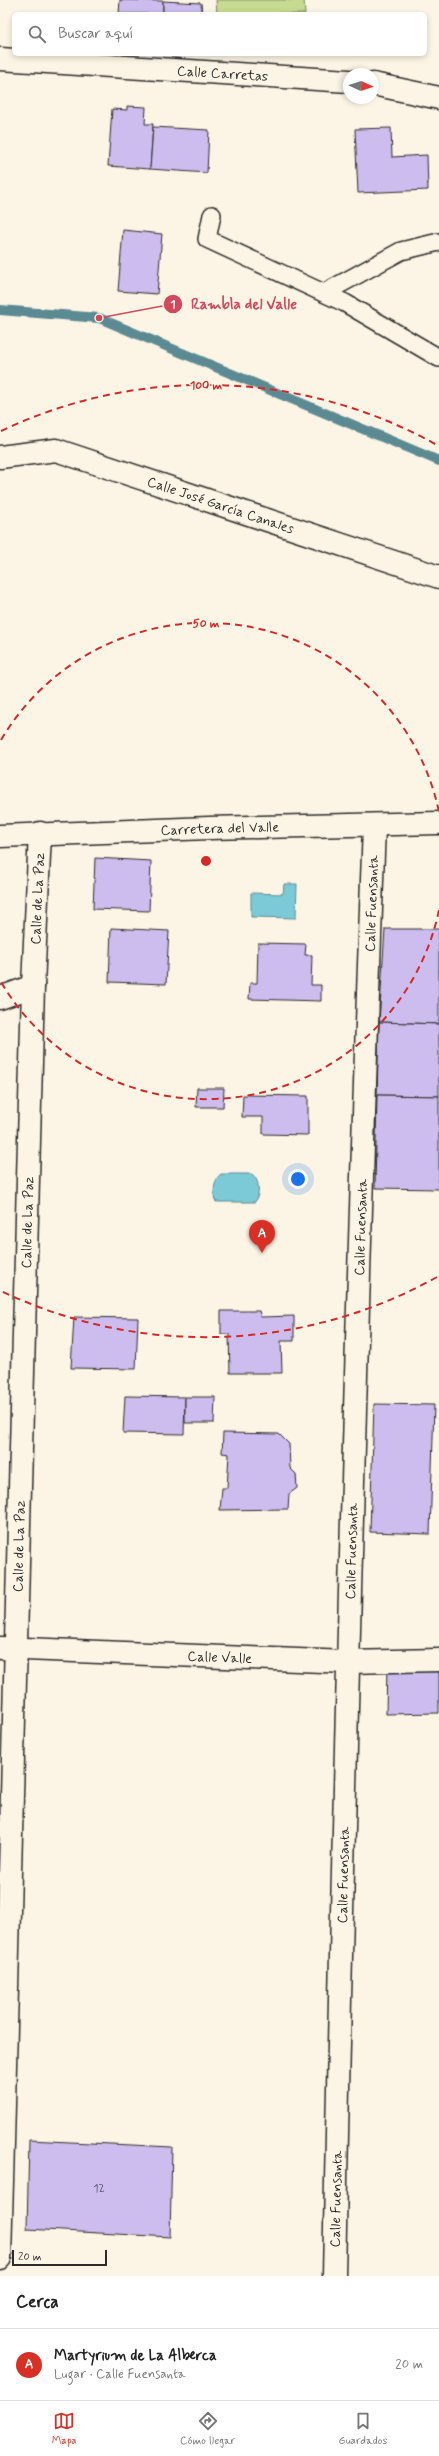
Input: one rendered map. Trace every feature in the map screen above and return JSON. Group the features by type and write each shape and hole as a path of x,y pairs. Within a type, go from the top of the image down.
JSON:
{"street":[{"name":"Calle Carretas","path":"0,59 343,81"},
{"path":"379,85 439,98"},
{"name":"Calle José García Canales","path":"0,457 56,450 439,577"},
{"name":"Carretera del Valle","path":"0,836 40,833 208,828 374,826 439,823"},
{"name":"Calle Fuensanta","path":"334,2276 347,1662 358,1243 374,826"},
{"name":"Calle de La Paz","path":"0,2258 8,1648 40,833"},
{"path":"0,998 33,986"},
{"name":"Calle Valle","path":"8,1648 347,1662 439,1660"}],"lane":[{"path":"212,215 207,239 345,303 439,358"},
{"path":"324,293 401,250 439,242"}],"green space":[{"path":"216,0 304,0 305,12 217,12"}],"water":[{"path":"284,884 297,884 296,918 251,917 251,893 283,894"},
{"path":"221,1174 252,1174 258,1183 258,1195 255,1202 216,1202 214,1187"}],"building":[{"path":"120,0 163,1 163,12 119,12"},
{"path":"163,1 201,3 202,12 163,12"},
{"path":"127,106 146,107 145,124 153,124 150,169 108,166 112,109 127,110"},
{"path":"153,127 209,130 207,173 150,169"},
{"path":"391,128 392,157 427,155 428,190 358,193 355,129"},
{"path":"123,230 162,234 157,294 118,291"},
{"path":"95,858 151,861 149,911 93,909"},
{"path":"111,928 169,931 166,984 109,982"},
{"path":"385,929 439,929 439,1024 379,1022"},
{"path":"258,943 306,944 305,955 312,955 311,985 321,985 321,1001 249,999 250,983 257,983"},
{"path":"379,1022 439,1024 439,1096 377,1095"},
{"path":"197,1088 224,1088 223,1107 196,1107"},
{"path":"243,1095 308,1096 308,1135 263,1134 263,1117 242,1117"},
{"path":"377,1095 439,1096 439,1189 375,1188"},
{"path":"221,1311 259,1311 261,1317 294,1316 294,1341 281,1341 282,1373 230,1373 229,1334 221,1334"},
{"path":"74,1317 138,1318 136,1369 71,1368"},
{"path":"125,1396 185,1397 184,1434 123,1433"},
{"path":"185,1397 215,1397 214,1423 185,1423"},
{"path":"374,1404 434,1405 430,1534 370,1532"},
{"path":"223,1433 279,1434 289,1444 290,1468 296,1474 297,1488 289,1494 288,1509 220,1510 222,1488 227,1488 229,1454 222,1453"},
{"path":"439,1664 439,1713 386,1714 387,1665"},
{"path":"29,2140 172,2147 170,2237 27,2229"}],"waterway":[{"path":"0,310 99,318 439,461"}],"place":[{"name":"Rambla del Valle","path":"99,318"},
{"name":"Martyrium de La Alberca","path":"262,1253"}]}
